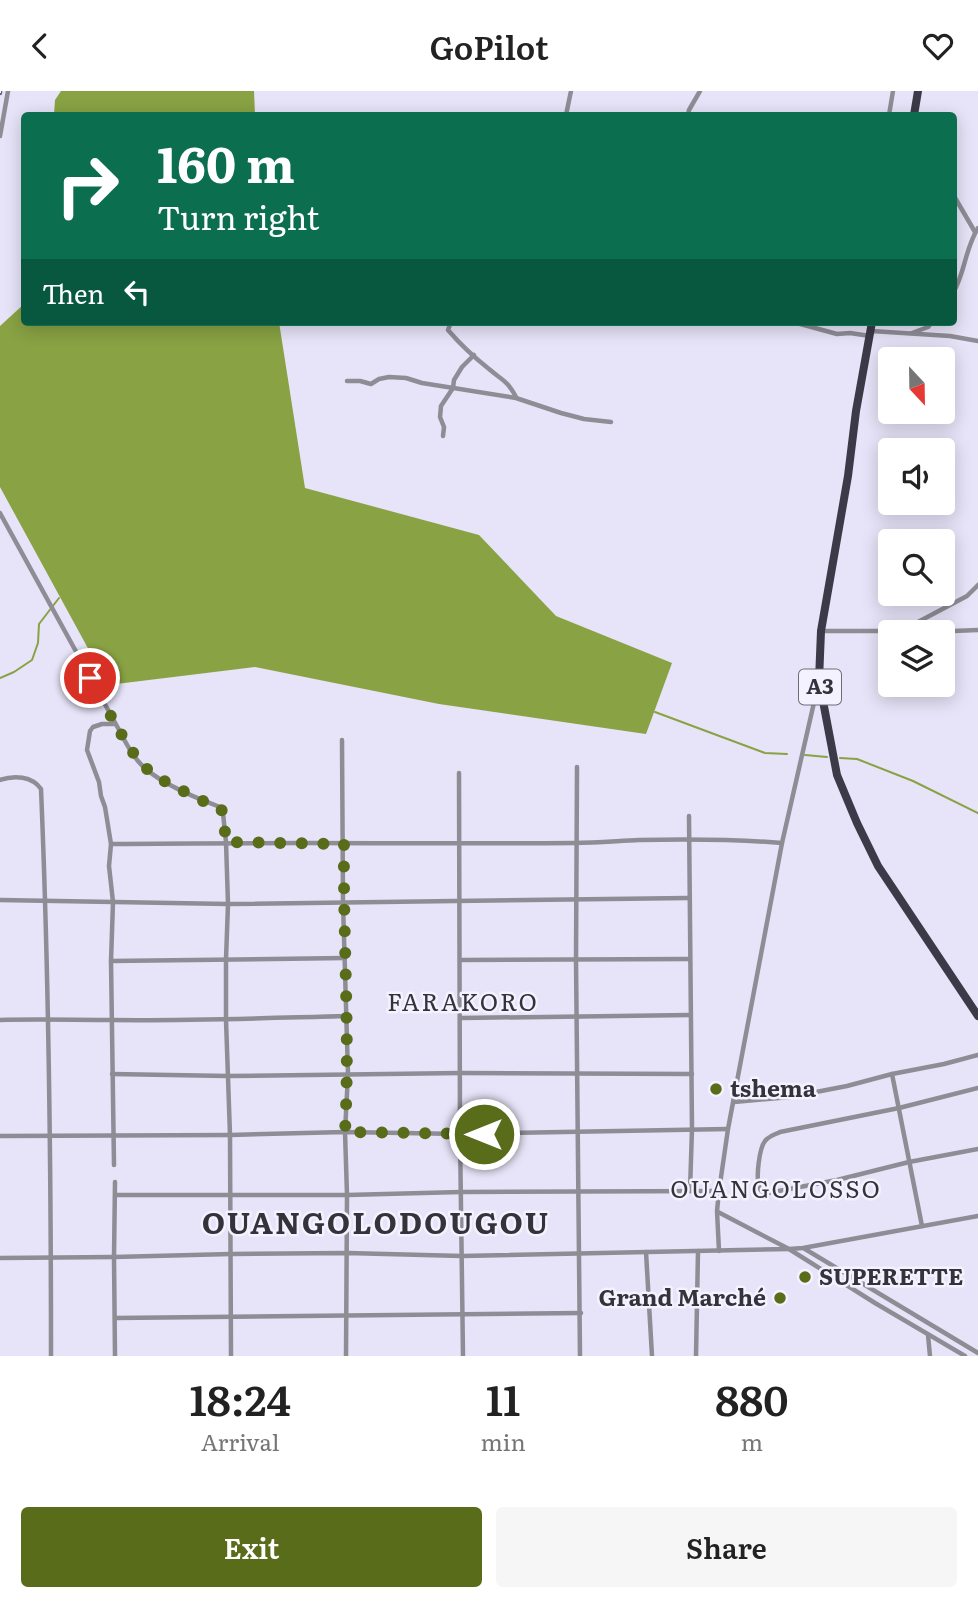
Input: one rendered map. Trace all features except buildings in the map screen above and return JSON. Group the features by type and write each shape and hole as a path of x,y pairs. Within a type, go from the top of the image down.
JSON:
{"highway":[{"path":"914,112 918,91"},
{"name":"A3","path":"871,330 821,631 818,680 837,775 862,834 878,866 978,1016"}],"street":[{"path":"0,136 8,91"},
{"path":"567,112 571,91"},
{"path":"689,112 700,91"},
{"path":"890,112 893,91"},
{"path":"957,200 977,230 966,252 957,286"},
{"path":"450,326 449,330 474,355 510,385 516,398"},
{"path":"808,326 837,334 871,330 950,336 978,341"},
{"path":"911,334 929,326"},
{"path":"443,436 441,406 462,367 474,355"},
{"path":"347,381 371,384 389,377 406,378 516,398 584,419 611,422"},
{"path":"0,513 139,762 155,776 200,800 220,807 223,813 228,904 226,1020 231,1194 231,1356"},
{"path":"923,620 967,596 978,586"},
{"path":"955,631 978,630"},
{"path":"821,631 878,631"},
{"path":"719,1251 717,1211 728,1129 782,843 818,680"},
{"path":"114,1165 111,1020 113,902 109,866 111,844 99,782 87,750 93,727 102,723 116,724"},
{"path":"342,740 348,1074 345,1132 346,1356"},
{"path":"577,767 580,1356"},
{"path":"459,773 463,1356"},
{"path":"0,780 13,776 27,779 34,781 41,789 46,901 51,1356"},
{"path":"689,816 692,1074 690,1190"},
{"path":"111,844 576,843 690,839 782,843"},
{"path":"0,900 228,904 688,898"},
{"path":"111,961 345,958"},
{"path":"460,960 689,959"},
{"path":"461,1018 690,1015"},
{"path":"0,1020 226,1020 347,1016"},
{"path":"734,1102 790,1097 978,1055"},
{"path":"112,1074 692,1074"},
{"path":"892,1074 922,1226"},
{"path":"978,1088 899,1108 780,1132 767,1138 762,1147 759,1186 762,1191 768,1193 978,1149"},
{"path":"0,1136 345,1132 579,1133 728,1129"},
{"path":"115,1182 115,1356"},
{"path":"116,1195 719,1191"},
{"path":"717,1211 789,1249 965,1356"},
{"path":"0,1258 347,1253 462,1256 789,1249 978,1216"},
{"path":"803,1248 978,1353"},
{"path":"696,1356 698,1251"},
{"path":"646,1252 652,1356"},
{"path":"115,1318 581,1313"},
{"path":"928,1334 930,1356"}],"shaded area":[{"path":"61,91 254,91 255,112 54,112 55,100"},
{"path":"21,307 21,326 280,326 305,488 479,535 556,616 672,663 646,734 439,704 255,667 108,685 0,487 0,326"}],"waterway":[{"path":"0,678 32,660 38,643 39,624 59,598"},
{"path":"655,712 765,753 787,754"},
{"path":"805,755 827,757"},
{"path":"840,758 857,759 913,781 978,813"}],"place":[{"name":"tshema","path":"716,1089"},
{"name":"SUPERETTE","path":"805,1277"},
{"name":"Grand Marché","path":"780,1298"}],"district":[{"name":"FARAKORO","path":"463,1003"},
{"name":"OUANGOLOSSO","path":"776,1190"},
{"name":"OUANGOLODOUGOU","path":"376,1224"}],"route":[{"path":"90,678 139,762 155,776 200,800 220,807 226,842 344,844 348,1074 345,1132 484,1134"}]}
